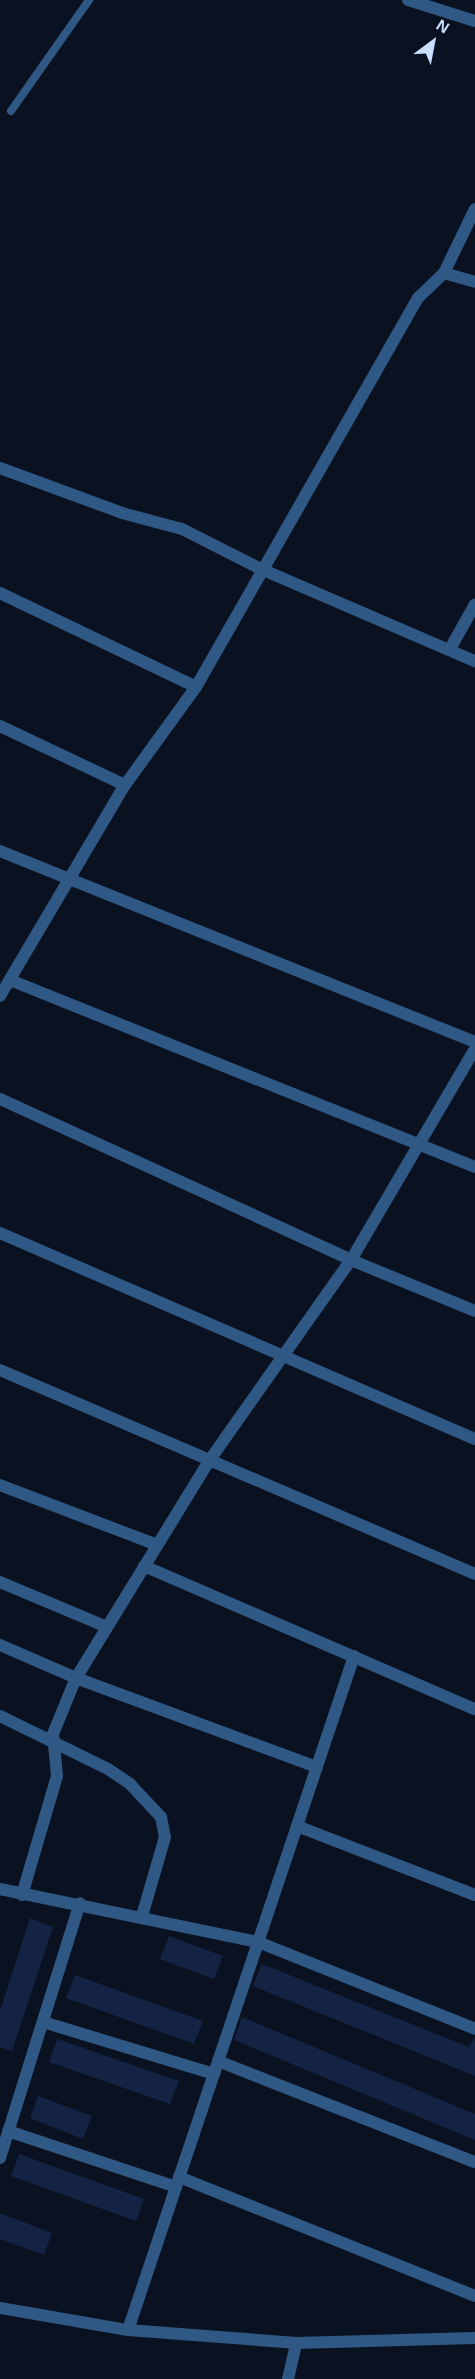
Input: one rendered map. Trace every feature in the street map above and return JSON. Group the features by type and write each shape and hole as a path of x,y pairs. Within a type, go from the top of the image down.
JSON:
{"street":[{"path":"408,0 475,21"},
{"path":"475,209 444,273 418,298 261,569 196,687 125,785 3,988 421,1144 475,1167"},
{"path":"444,273 475,282"},
{"path":"0,468 68,495 182,529 261,569 475,661"},
{"path":"0,593 196,687"},
{"path":"450,649 475,604"},
{"path":"0,726 125,785"},
{"path":"0,851 69,881 305,971 475,1042"},
{"path":"22,1895 57,1776 53,1734 76,1678 209,1461 280,1355 351,1260 475,1050"},
{"path":"0,1099 351,1260 475,1311"},
{"path":"0,1233 475,1439"},
{"path":"0,1370 475,1574"},
{"path":"0,1485 157,1545"},
{"path":"144,1566 475,1708"},
{"path":"0,1582 107,1627"},
{"path":"0,1645 76,1678 317,1767"},
{"path":"128,2330 354,1656"},
{"path":"0,1716 55,1745 108,1769 144,1797 161,1817 165,1837 142,1916"},
{"path":"297,1826 475,1895"},
{"path":"0,1889 22,1895 80,1903 258,1942 475,2029"},
{"path":"0,2158 80,1903"},
{"path":"43,2022 214,2074"},
{"path":"218,2061 475,2162"},
{"path":"8,2131 177,2182 475,2296"},
{"path":"0,2308 128,2330 296,2343 475,2338"},
{"path":"288,2379 296,2343"}],"lane":[{"path":"11,111 89,0"}],"building":[{"path":"30,1918 53,1927 12,2051 0,2047 0,2011"},
{"path":"169,1936 223,1956 214,1979 160,1959"},
{"path":"262,1964 469,2047 475,2037 475,2076 253,1986"},
{"path":"75,1975 203,2021 194,2044 66,1998"},
{"path":"242,2017 475,2114 475,2140 234,2040"},
{"path":"57,2039 179,2081 170,2104 49,2062"},
{"path":"38,2096 92,2116 83,2139 30,2118"},
{"path":"19,2154 144,2199 136,2221 11,2176"},
{"path":"0,2213 52,2233 44,2255 0,2239"}]}
